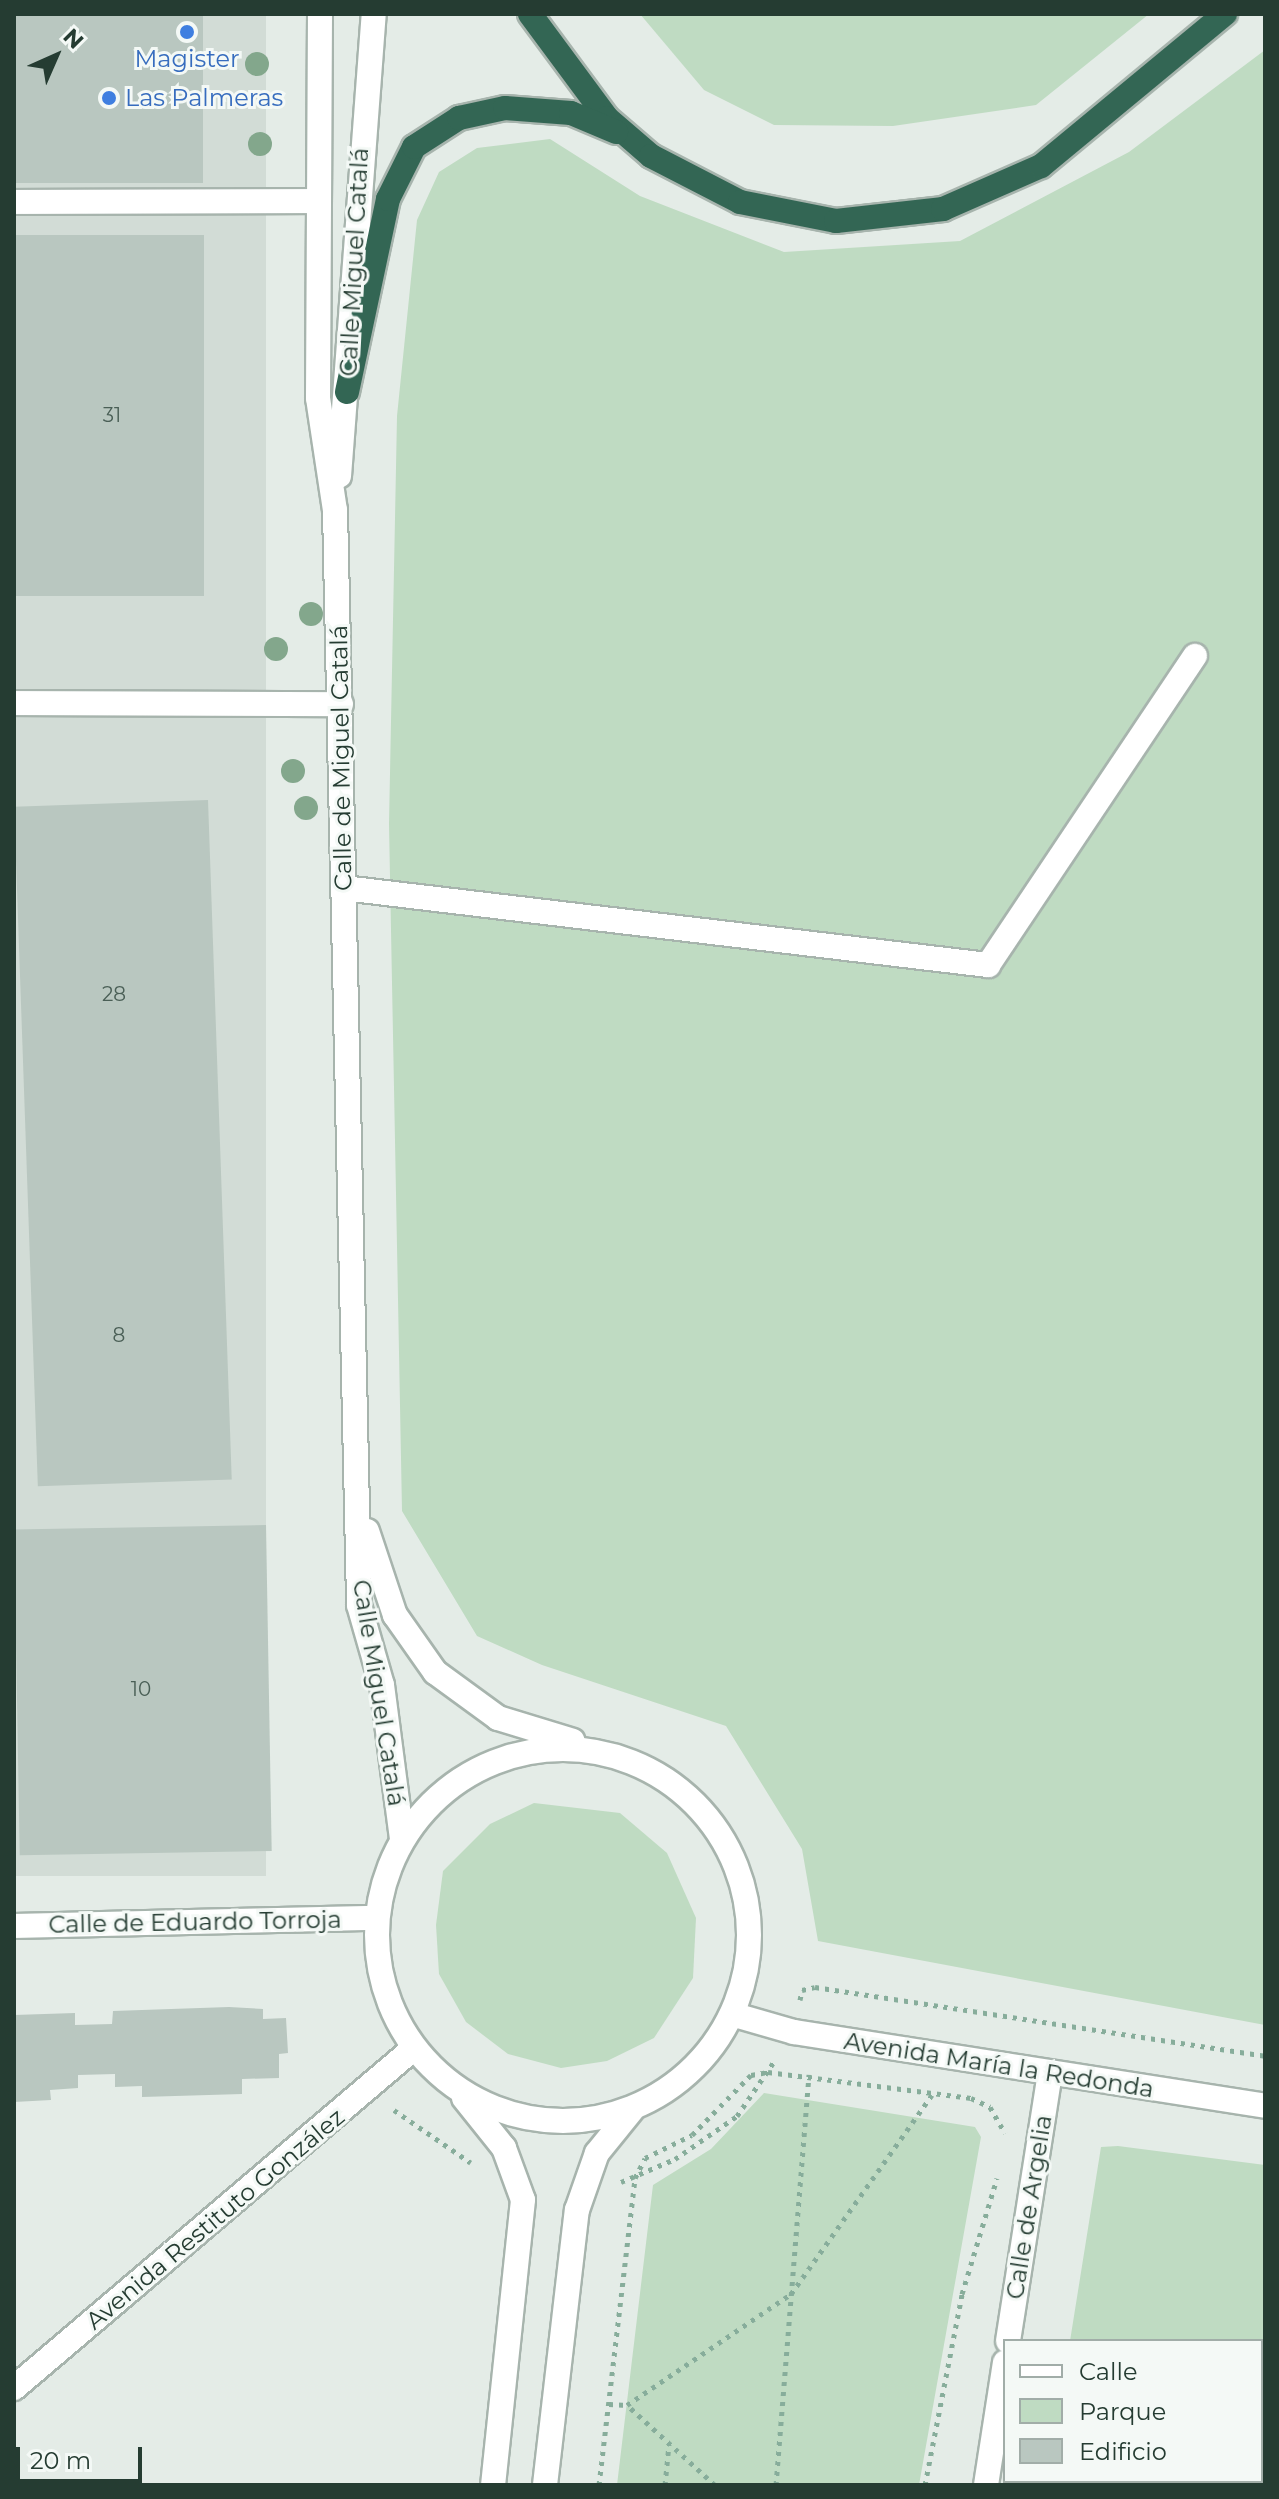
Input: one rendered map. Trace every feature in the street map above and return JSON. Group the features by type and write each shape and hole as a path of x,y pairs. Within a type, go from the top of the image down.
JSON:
{"highway":[{"path":"530,14 591,99 628,138 679,175 769,212 836,221 910,217 978,197 1041,166 1225,14"},
{"path":"347,392 388,199 403,161 426,135 481,112 528,107 571,113 628,138"}],"street":[{"name":"Calle de Miguel Catalá","path":"320,14 318,398 335,510 358,1503"},
{"name":"Calle Miguel Catalá","path":"335,510 347,392 374,14"},
{"path":"14,202 319,201"},
{"path":"344,888 988,965 1195,656"},
{"path":"14,703 341,704"},
{"name":"Calle Miguel Catalá","path":"358,1503 395,1615 435,1672 498,1718 614,1754"},
{"name":"Calle Miguel Catalá","path":"358,1503 359,1605 382,1685 402,1839"},
{"path":"493,2485 523,2200 504,2148 457,2090 414,2048 386,1996 376,1918 402,1839 441,1792 495,1760 554,1747 614,1754 656,1772 705,1812 740,1870 752,1936 735,2015 688,2076 632,2110 597,2153 577,2210 545,2485"},
{"name":"Calle de Eduardo Torroja","path":"14,1926 376,1918"},
{"name":"Avenida María la Redonda","path":"735,2015 794,2032 1265,2106"},
{"name":"Avenida Restituto González","path":"14,2388 414,2048"},
{"name":"Calle de Argelia","path":"1008,2339 1050,2074"},
{"path":"457,2090 494,2110 547,2123 632,2110"},
{"path":"986,2485 1003,2375"}],"path":[{"path":"776,2485 809,2074"},
{"path":"599,2485 635,2178 645,2158 692,2135 751,2075 809,2074 932,2095 971,2098 990,2107 1003,2123 1007,2143"},
{"path":"609,2404 627,2405 791,2294 932,2095"},
{"path":"925,2485 962,2294 998,2173"},
{"path":"627,2405 715,2485"},
{"path":"665,2485 669,2443"}],"shaded area":[{"path":"14,14 266,14 266,1876 14,1876"}],"green space":[{"path":"640,14 1149,14 1036,105 893,126 774,125 704,90"},
{"path":"1265,50 1265,2025 818,1941 802,1849 726,1726 542,1665 477,1636 402,1511 389,824 397,416 417,220 439,172 477,148 550,139 640,196 784,252 960,241 1129,152"},
{"path":"534,1803 620,1813 667,1853 696,1918 693,1978 654,2038 607,2061 561,2068 508,2054 466,2022 439,1974 436,1925 443,1871 490,1824"},
{"path":"764,2093 975,2127 981,2137 919,2485 617,2485 653,2185 711,2149"},
{"path":"1118,2146 1265,2165 1265,2485 1048,2485 1263,2483 1263,2339 1070,2339 1101,2147"}],"building":[{"name":"Las Palmeras","path":"14,14 203,14 203,183 14,183"},
{"path":"16,235 204,235 204,596 16,596"},
{"path":"208,800 232,1480 38,1486 14,807"},
{"path":"266,1525 272,1851 20,1855 14,1529"},
{"path":"229,2007 263,2009 263,2019 286,2018 288,2053 279,2054 279,2078 242,2079 242,2094 142,2097 142,2086 115,2087 115,2074 78,2075 78,2088 50,2090 51,2100 14,2102 14,2015 75,2013 75,2025 112,2024 113,2011"}],"place":[{"name":"Magister","path":"187,32"},
{"name":"Las Palmeras","path":"109,98"}]}
